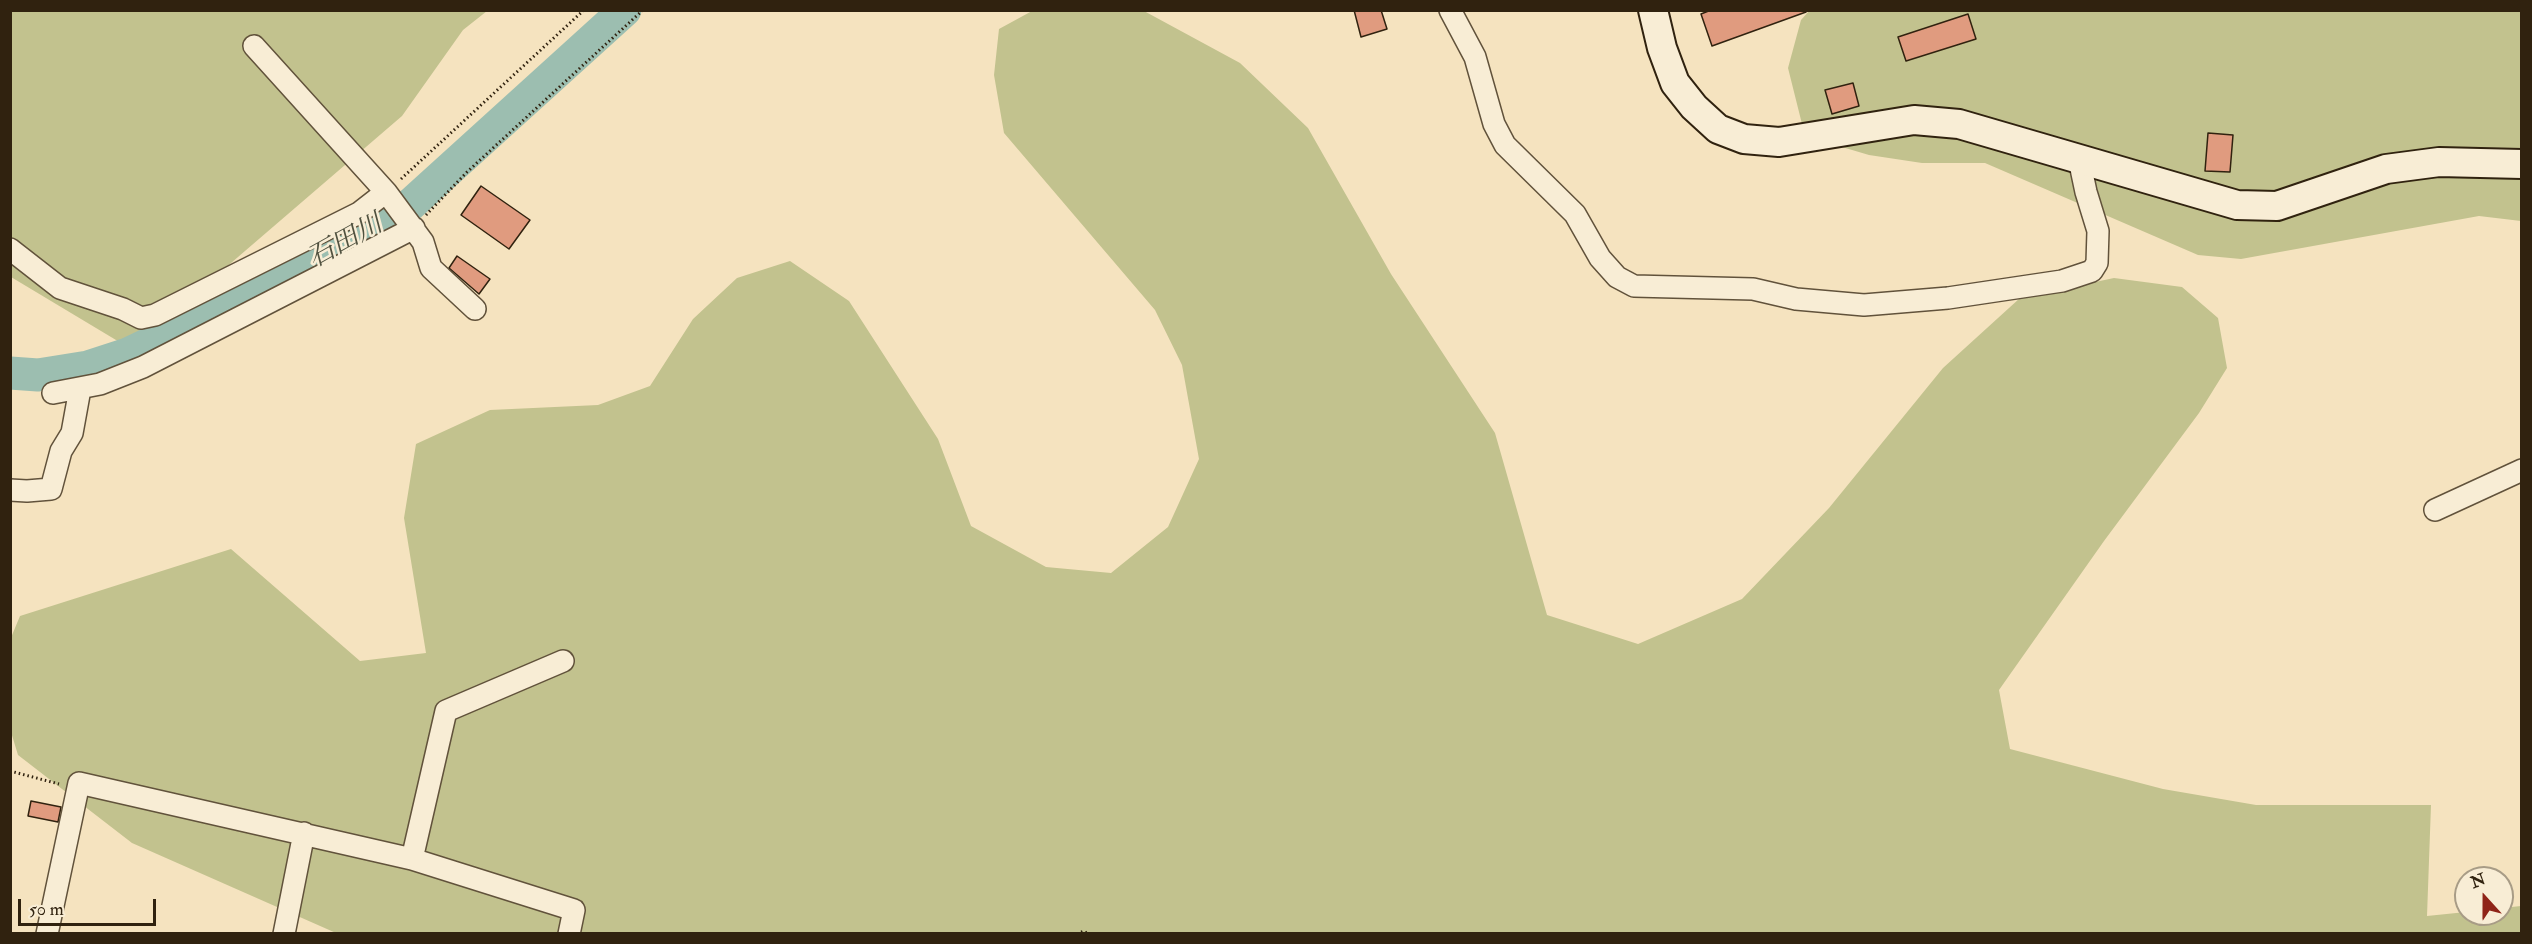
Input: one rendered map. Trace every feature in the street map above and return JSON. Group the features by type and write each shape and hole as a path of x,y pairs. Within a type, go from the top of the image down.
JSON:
{"main road":[{"path":"1653,10 1662,48 1675,83 1694,107 1718,129 1744,139 1779,142 1914,120 1959,124 2237,205 2277,206 2386,169 2439,162 2522,164"}],"street":[{"path":"1450,10 1475,57 1494,124 1505,145 1575,214 1600,258 1617,277 1634,286 1753,289 1796,299 1864,305 1948,298 2062,281 2092,271 2097,263 2098,231 2085,192 2079,159"},
{"path":"254,46 386,192 423,242 431,268 475,309"},
{"path":"10,249 60,288 123,309 141,318 155,315 349,218 386,192"},
{"path":"53,393 100,384 143,367 414,228"},
{"path":"10,490 51,489 61,452 72,433 80,389"},
{"path":"2435,510 2522,470"},
{"path":"412,859 446,711 563,661"},
{"path":"47,933 80,783 412,859 574,910 569,933"},
{"path":"284,933 304,833"}],"path":[{"path":"386,192 584,10"},
{"path":"414,228 467,172 643,10"},
{"path":"10,771 78,789"},
{"path":"1077,933 1088,933"}],"green space":[{"path":"10,11 487,11 463,30 402,116 131,349 11,277"},
{"path":"1032,11 1144,11 1240,63 1308,128 1391,274 1495,433 1547,615 1638,644 1742,599 1829,508 1943,368 2020,298 2114,278 2182,287 2218,318 2227,368 2199,413 2104,541 1999,690 2010,749 2163,789 2256,805 2431,805 2427,916 2454,913 2454,926 2514,926 2514,907 2521,906 2521,933 336,933 132,843 18,755 11,732 10,640 20,616 231,549 360,661 426,653 404,518 416,444 490,410 598,405 650,386 693,319 737,278 790,261 849,301 938,439 971,526 1046,567 1111,573 1168,527 1199,459 1182,365 1155,310 1004,133 994,75 999,29"},
{"path":"1809,11 2521,11 2521,221 2479,216 2241,259 2198,255 1985,163 1922,163 1869,155 1805,136 1788,68 1801,20"}],"building":[{"path":"1354,10 1381,10 1387,29 1361,37"},
{"path":"1711,10 1806,10 1806,12 1712,46 1701,14"},
{"path":"1968,14 1976,39 1906,61 1898,37"},
{"path":"1853,83 1859,106 1832,114 1825,90"},
{"path":"2208,133 2233,135 2230,172 2205,171"},
{"path":"481,186 530,220 509,249 461,215"},
{"path":"457,256 490,279 479,294 449,268"},
{"path":"31,801 61,807 58,822 28,816"}],"waterway":[{"name":"石田川","path":"10,373 38,375 88,367 128,354 237,302 356,241 410,205 625,10"}]}
